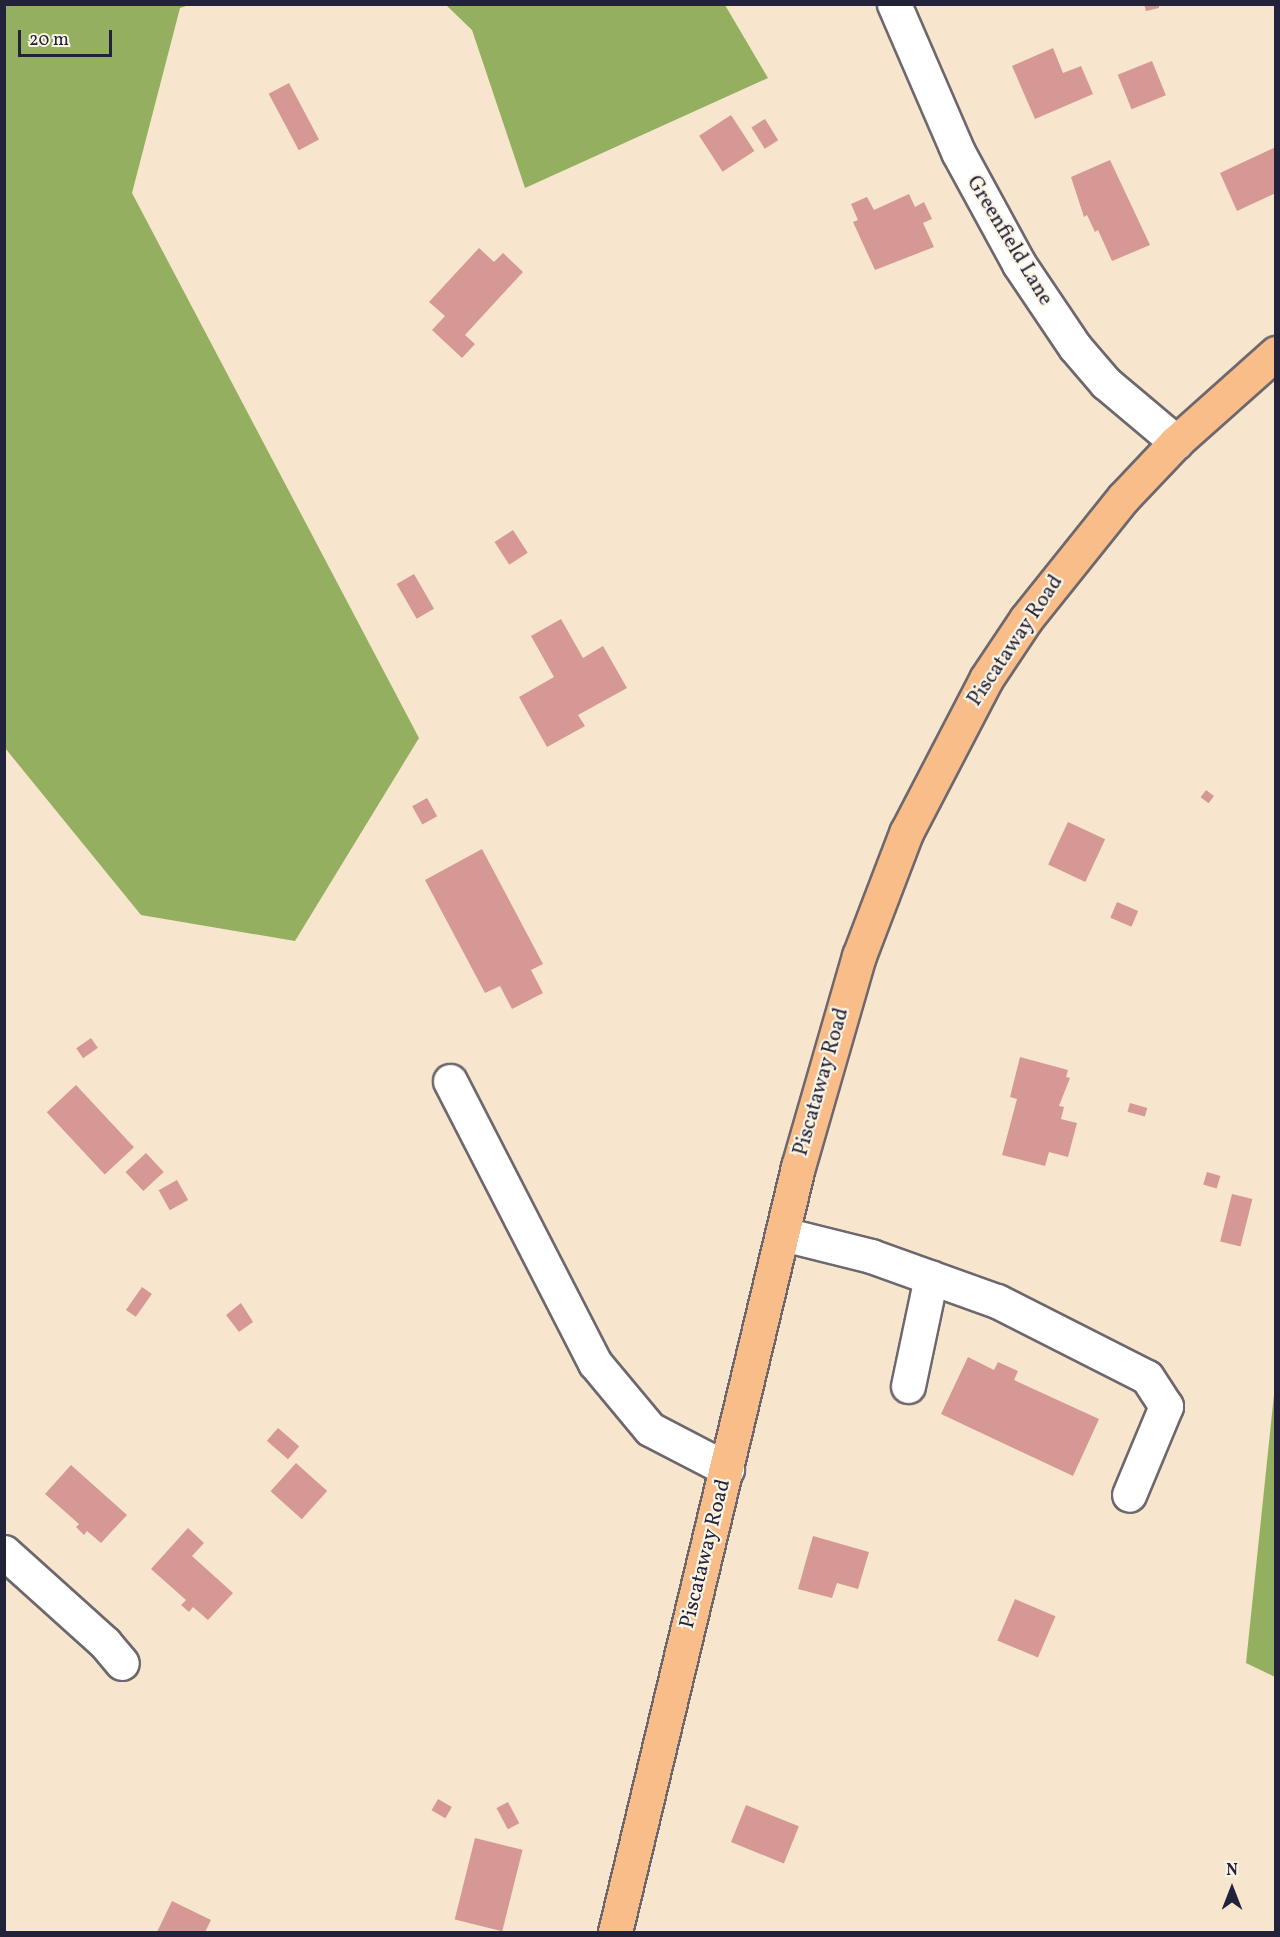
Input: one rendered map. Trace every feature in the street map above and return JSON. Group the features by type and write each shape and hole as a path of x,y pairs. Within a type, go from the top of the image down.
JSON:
{"main road":[{"name":"Piscataway Road","path":"615,1932 783,1234 859,956 906,833 942,758 986,679 1026,620 1123,498 1176,442 1275,353"}],"street":[{"name":"Greenfield Lane","path":"894,4 958,152 1019,264 1075,347 1106,383 1176,442"},
{"path":"450,1081 595,1363 650,1430 727,1469"},
{"path":"783,1234 871,1256 997,1301 1148,1377 1166,1406 1129,1495"},
{"path":"908,1386 931,1278"},
{"path":"4,1552 105,1642 122,1663"}],"green space":[{"path":"4,5 189,5 180,8 132,193 419,738 295,941 141,915 5,748"},
{"path":"446,5 725,5 768,78 525,188 472,30"},
{"path":"1275,1385 1275,1677 1246,1663"}],"building":[{"path":"1144,4 1159,4 1159,8 1146,11"},
{"path":"1053,48 1063,73 1081,66 1093,94 1035,119 1012,66"},
{"path":"1152,61 1166,95 1132,109 1118,75"},
{"path":"289,83 319,140 299,150 269,94"},
{"path":"731,115 754,151 723,172 699,136"},
{"path":"765,119 778,140 765,149 751,127"},
{"path":"1276,147 1276,193 1237,211 1220,173"},
{"path":"1110,160 1150,245 1112,261 1098,230 1095,232 1087,215 1084,217 1071,177"},
{"path":"909,194 915,207 924,202 932,219 923,223 934,247 875,270 853,222 858,220 851,204 867,197 874,210"},
{"path":"479,248 494,262 503,253 523,272 465,335 475,344 462,358 432,330 445,316 429,302"},
{"path":"513,530 528,553 509,565 495,542"},
{"path":"414,574 434,609 417,619 397,584"},
{"path":"561,619 583,658 603,646 627,688 578,715 585,726 547,747 519,697 554,677 531,636"},
{"path":"1206,790 1214,796 1209,803 1201,797"},
{"path":"427,798 437,816 422,825 412,806"},
{"path":"1068,822 1105,839 1085,882 1048,865"},
{"path":"482,849 543,964 531,970 543,993 512,1009 500,986 485,993 425,880"},
{"path":"1117,902 1138,911 1132,927 1110,918"},
{"path":"91,1038 98,1048 83,1058 76,1048"},
{"path":"1020,1057 1068,1070 1066,1077 1070,1078 1059,1106 1064,1107 1061,1119 1077,1123 1068,1157 1049,1152 1045,1166 1002,1155 1017,1099 1010,1097"},
{"path":"76,1085 134,1147 105,1174 47,1112"},
{"path":"1130,1103 1147,1108 1145,1117 1128,1112"},
{"path":"146,1153 164,1172 143,1191 126,1172"},
{"path":"1207,1172 1220,1176 1217,1189 1203,1184"},
{"path":"177,1180 188,1200 170,1210 159,1190"},
{"path":"1232,1194 1252,1199 1241,1247 1220,1242"},
{"path":"142,1287 152,1294 136,1317 126,1310"},
{"path":"241,1303 253,1322 239,1332 226,1315"},
{"path":"968,1357 994,1370 998,1362 1018,1371 1014,1380 1099,1419 1073,1476 941,1414"},
{"path":"278,1428 299,1446 288,1459 267,1441"},
{"path":"296,1463 327,1491 302,1519 271,1491"},
{"path":"71,1465 127,1515 101,1543 87,1531 84,1535 76,1527 79,1524 45,1494"},
{"path":"188,1528 204,1543 192,1556 233,1593 208,1620 193,1607 189,1612 181,1605 186,1600 151,1569"},
{"path":"813,1536 869,1552 858,1589 837,1583 832,1598 798,1589"},
{"path":"1015,1599 1056,1616 1038,1658 997,1640"},
{"path":"438,1799 452,1807 445,1818 432,1810"},
{"path":"508,1802 519,1823 508,1829 497,1808"},
{"path":"746,1805 799,1826 784,1863 731,1842"},
{"path":"475,1838 523,1850 502,1931 455,1920"},
{"path":"172,1901 211,1920 205,1932 157,1932"}]}
